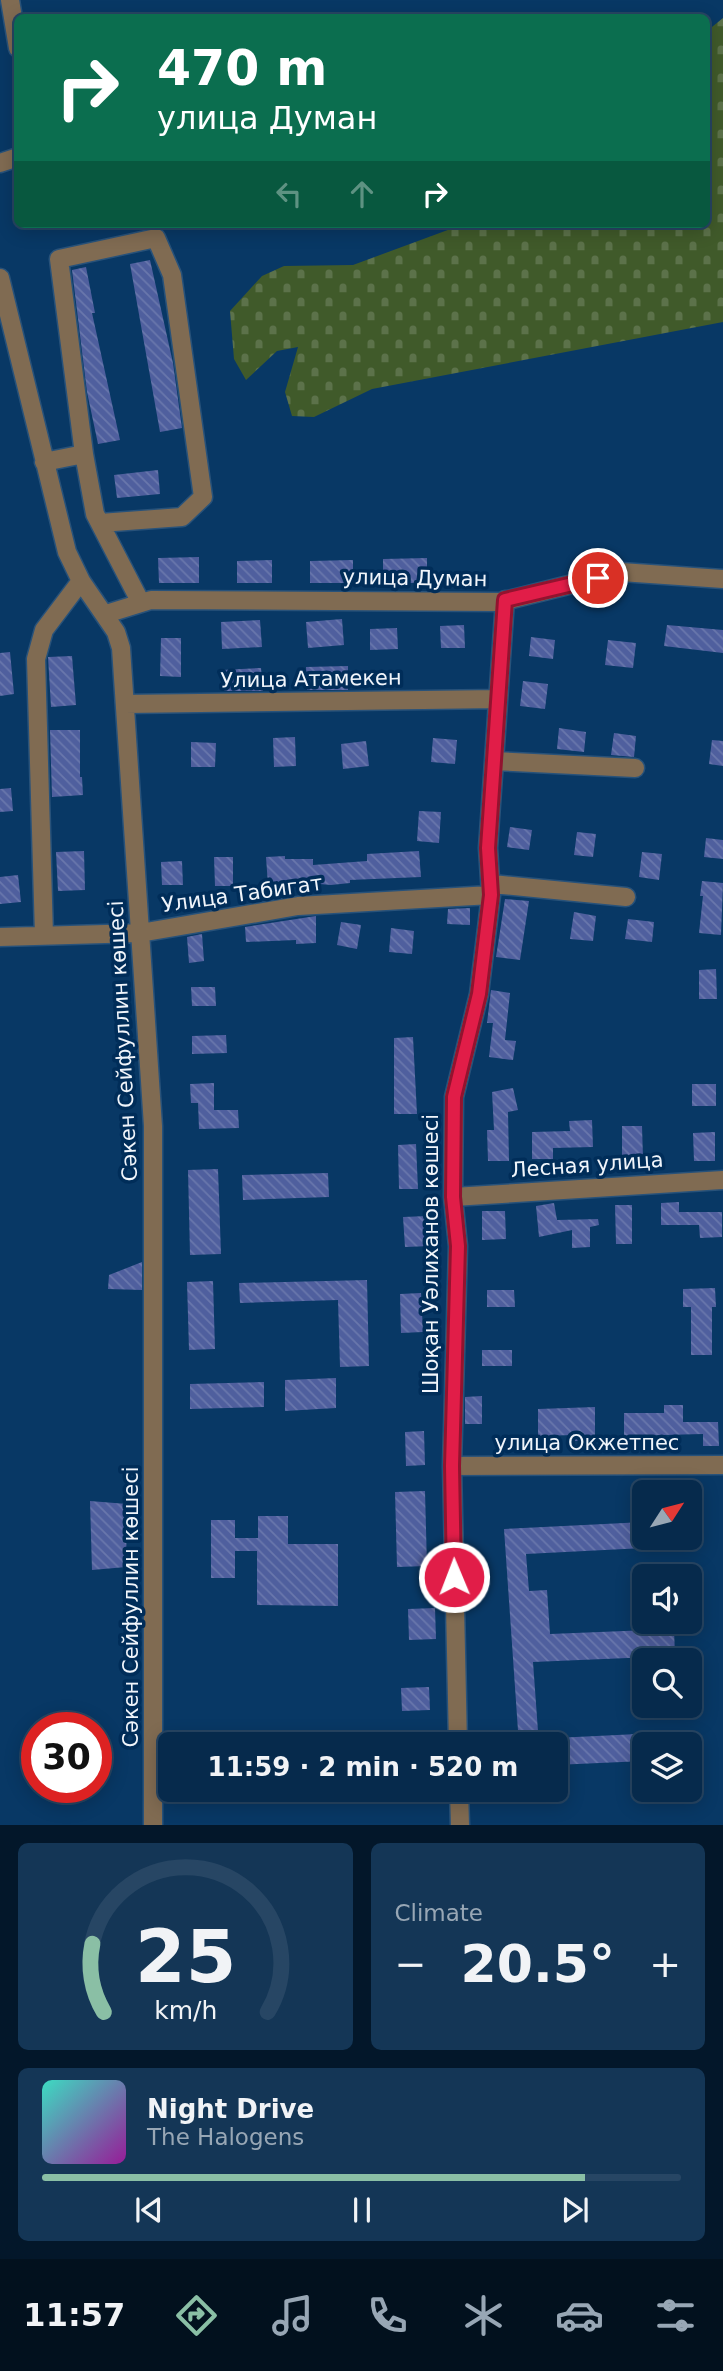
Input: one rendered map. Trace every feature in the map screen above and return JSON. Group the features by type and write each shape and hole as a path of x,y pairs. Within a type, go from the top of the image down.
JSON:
{"street":[{"path":"10,0 14,24"},
{"path":"100,523 182,517 204,497 172,275 156,239 59,259 94,514 141,603"},
{"name":"Сәкен Сейфуллин көшесі","path":"0,278 67,552 81,581 106,614 121,648 153,1126 153,1825"},
{"path":"44,462 84,454"},
{"name":"улица Думан","path":"106,614 151,600 505,600 621,572 723,579"},
{"path":"44,936 36,659 44,630 81,581"},
{"name":"Шоқан Уәлиханов көшесі","path":"458,1732 452,1466 458,1246 453,1197 454,1097 479,994 492,889 488,848 505,600"},
{"name":"Улица Атамекен","path":"125,704 498,699"},
{"path":"494,761 635,768"},
{"name":"Улица Табигат","path":"0,937 140,933 298,906 492,889 626,897"},
{"name":"Лесная улица","path":"453,1197 723,1180"},
{"name":"улица Окжетпес","path":"452,1466 723,1465"},
{"path":"459,1802 460,1825"}],"green space":[{"path":"723,18 723,322 372,389 314,417 292,416 285,392 298,347 277,351 246,380 234,359 230,311 262,276 284,266 353,265 453,228 710,228 710,29"}],"building":[{"path":"150,260 173,363 182,428 160,432 130,264"},
{"path":"86,267 95,313 92,313 120,440 98,444 87,392 72,270"},
{"path":"158,470 160,494 117,498 114,475"},
{"path":"199,557 199,583 159,583 158,558"},
{"path":"427,558 427,583 383,583 383,559"},
{"path":"272,560 272,583 237,583 237,561"},
{"path":"353,560 353,583 310,583 310,561"},
{"path":"342,619 344,645 308,648 306,622"},
{"path":"260,620 262,647 222,649 221,622"},
{"path":"464,625 465,648 441,648 440,626"},
{"path":"667,625 723,630 723,653 664,646"},
{"path":"397,628 398,649 370,650 370,629"},
{"path":"531,637 555,640 553,659 529,656"},
{"path":"161,638 181,638 181,677 160,676"},
{"path":"608,640 636,643 633,668 605,665"},
{"path":"10,652 14,694 0,696 0,653"},
{"path":"72,656 76,705 51,707 48,657"},
{"path":"348,666 348,690 307,690 306,667"},
{"path":"261,668 263,691 224,691 222,670"},
{"path":"523,681 548,684 545,709 520,706"},
{"path":"559,728 586,732 584,752 557,749"},
{"path":"50,730 80,730 80,777 83,795 52,797"},
{"path":"614,733 636,736 634,757 611,755"},
{"path":"295,737 296,766 274,767 273,738"},
{"path":"433,738 457,740 455,764 431,762"},
{"path":"712,740 723,741 723,766 709,764"},
{"path":"366,741 369,766 343,769 341,744"},
{"path":"191,742 216,743 215,767 191,767"},
{"path":"11,788 13,811 0,812 0,789"},
{"path":"419,811 441,812 439,843 417,841"},
{"path":"510,827 532,830 529,850 507,847"},
{"path":"577,832 596,834 593,857 574,855"},
{"path":"706,838 723,840 723,859 704,857"},
{"path":"84,851 85,890 58,891 56,852"},
{"path":"419,851 421,877 350,880 350,883 331,885 297,882 268,885 266,857 313,859 313,865 367,861 367,854"},
{"path":"642,852 662,854 659,880 639,877"},
{"path":"214,857 233,857 233,886 215,886"},
{"path":"182,861 183,885 162,885 161,862"},
{"path":"18,875 21,902 0,904 0,877"},
{"path":"702,881 723,883 721,935 699,933"},
{"path":"505,899 529,901 520,960 496,957"},
{"path":"470,908 470,925 447,924 448,909"},
{"path":"574,912 596,916 593,941 570,939"},
{"path":"316,916 316,943 296,944 296,940 246,942 245,927"},
{"path":"628,919 654,922 652,942 625,939"},
{"path":"341,922 361,925 357,949 337,945"},
{"path":"391,928 414,931 412,954 389,952"},
{"path":"202,934 204,961 189,963 187,937"},
{"path":"716,969 717,999 699,999 699,970"},
{"path":"191,987 215,987 216,1006 192,1006"},
{"path":"491,990 510,993 505,1040 516,1041 513,1060 489,1057 493,1023 487,1023"},
{"path":"226,1035 227,1053 192,1054 192,1036"},
{"path":"413,1037 417,1114 394,1114 394,1038"},
{"path":"214,1083 214,1110 238,1110 239,1128 199,1129 198,1103 191,1103 190,1084"},
{"path":"692,1084 716,1084 716,1106 692,1106"},
{"path":"513,1088 518,1110 508,1112 509,1161 488,1161 487,1130 494,1130 492,1092"},
{"path":"592,1120 593,1147 553,1148 553,1159 532,1159 532,1132 570,1131 569,1121"},
{"path":"622,1126 642,1126 643,1158 622,1159"},
{"path":"715,1132 715,1161 694,1161 693,1133"},
{"path":"416,1144 418,1189 399,1189 398,1145"},
{"path":"218,1169 221,1254 190,1255 188,1170"},
{"path":"328,1173 329,1197 243,1200 242,1175"},
{"path":"679,1202 679,1212 722,1212 722,1237 700,1238 699,1225 661,1225 661,1203"},
{"path":"554,1203 557,1220 598,1219 599,1225 590,1227 590,1247 572,1248 572,1230 539,1237 536,1206"},
{"path":"615,1205 632,1205 632,1244 616,1244"},
{"path":"482,1211 505,1211 506,1239 482,1240"},
{"path":"427,1216 431,1246 405,1247 403,1217"},
{"path":"142,1262 142,1290 108,1289 109,1275"},
{"path":"367,1280 369,1366 340,1367 338,1300 240,1303 239,1283"},
{"path":"213,1281 215,1349 189,1350 187,1282"},
{"path":"715,1288 716,1307 712,1307 712,1355 691,1355 691,1307 683,1307 683,1289"},
{"path":"487,1290 514,1290 515,1307 487,1307"},
{"path":"421,1293 423,1332 401,1333 400,1294"},
{"path":"482,1350 512,1350 512,1366 482,1366"},
{"path":"336,1378 336,1408 285,1411 285,1380"},
{"path":"264,1382 264,1407 190,1409 190,1384"},
{"path":"482,1396 482,1424 465,1424 465,1397"},
{"path":"664,1405 683,1405 683,1422 718,1422 719,1446 703,1446 703,1434 624,1436 624,1413 664,1413"},
{"path":"595,1407 595,1441 574,1441 574,1435 538,1436 538,1409"},
{"path":"424,1431 425,1465 406,1466 405,1432"},
{"path":"425,1491 427,1566 397,1567 395,1492"},
{"path":"90,1501 127,1504 126,1567 92,1570"},
{"path":"258,1516 288,1516 288,1544 338,1544 338,1606 257,1605 257,1551 235,1551 235,1578 211,1578 211,1520 235,1520 235,1538 258,1538"},
{"path":"632,1523 632,1549 526,1554 529,1591 547,1590 550,1634 632,1631 632,1634 674,1634 675,1648 632,1648 632,1658 533,1662 538,1732 518,1732 504,1529"},
{"path":"435,1608 436,1639 409,1640 408,1609"},
{"path":"429,1687 430,1710 402,1711 401,1688"},
{"path":"632,1734 632,1762 568,1764 568,1737"}],"route":[{"path":"454,1577 452,1466 458,1246 453,1197 454,1097 479,994 491,895 488,848 505,600 598,578"}]}
